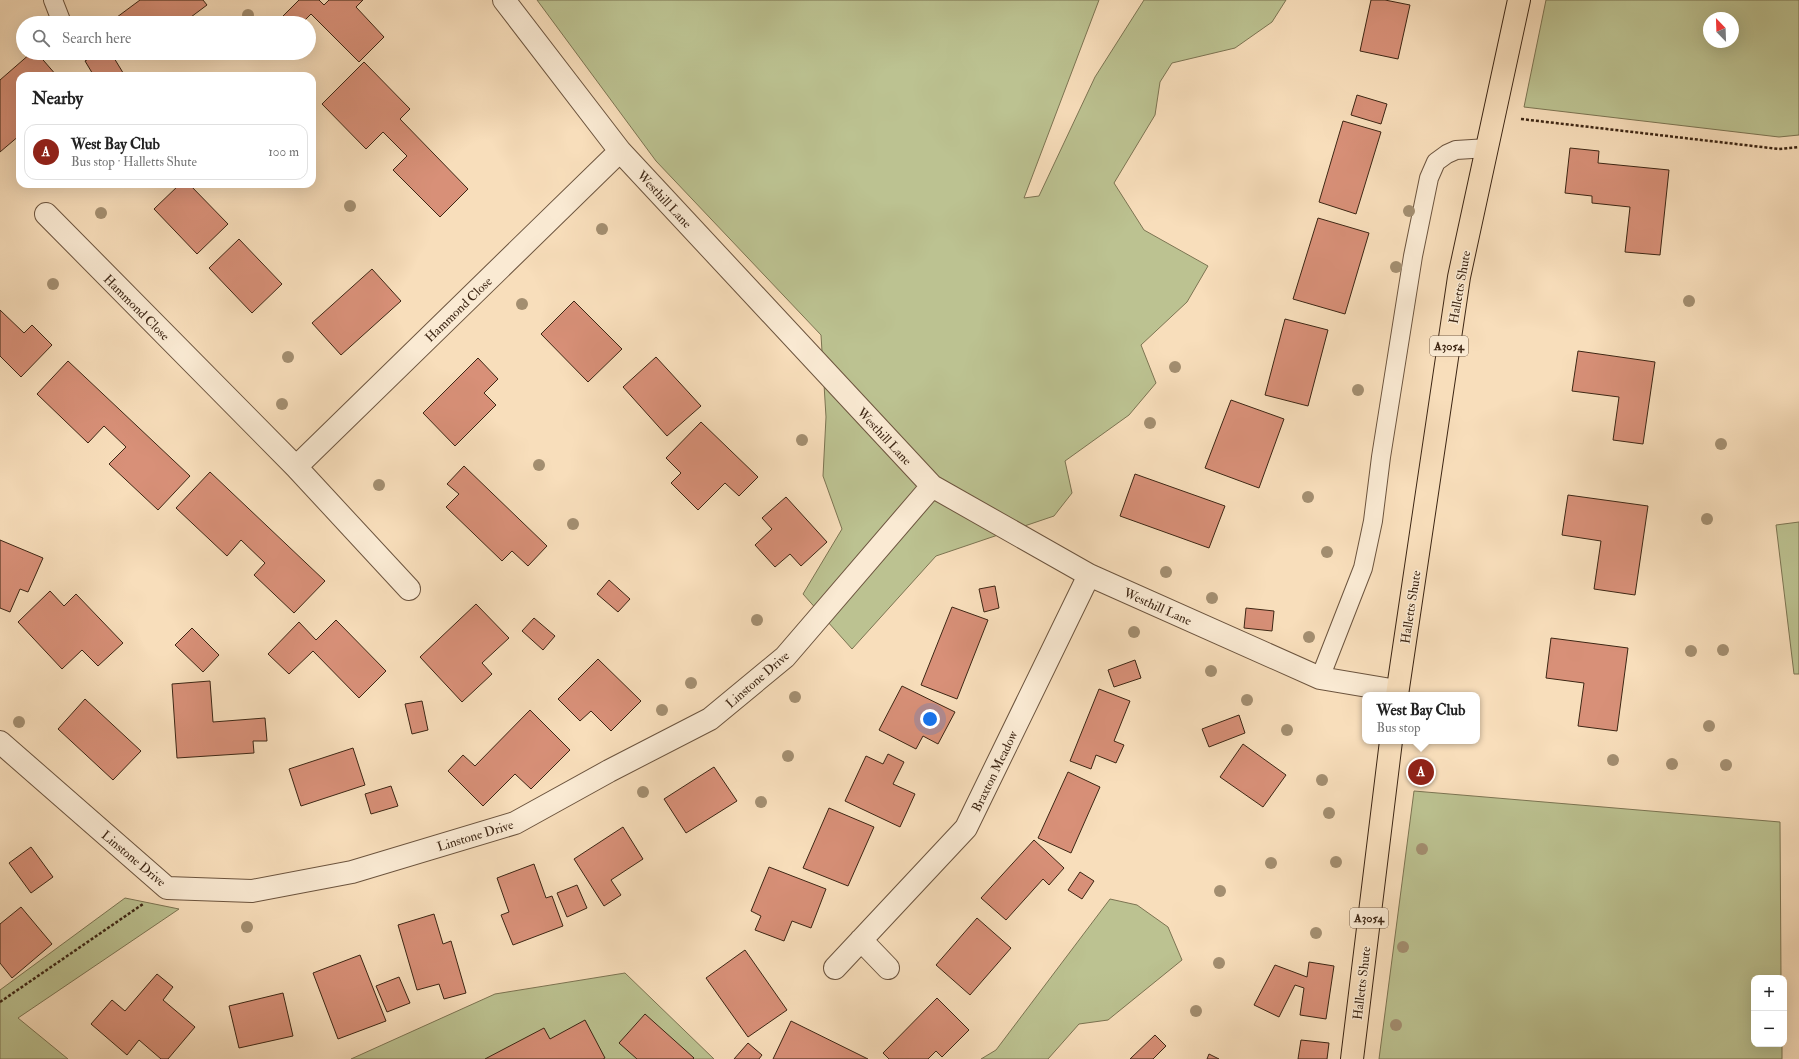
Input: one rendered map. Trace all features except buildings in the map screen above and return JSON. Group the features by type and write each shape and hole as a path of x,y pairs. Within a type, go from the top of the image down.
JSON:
{"main road":[{"name":"Halletts Shute","path":"1397,692 1459,278 1519,0"},
{"name":"Halletts Shute","path":"1352,1059 1391,744"}],"street":[{"name":"Westhill Lane","path":"504,0 620,151 932,486 1089,575 1320,678 1392,692"},
{"name":"Hammond Close","path":"296,467 620,151"},
{"name":"Hammond Close","path":"46,214 296,467 409,589"},
{"name":"Linstone Drive","path":"0,742 167,888 252,891 352,872 515,823 609,771 710,719 785,657 932,486"},
{"name":"Braxton Meadow","path":"835,968 966,828 1089,575"},
{"path":"861,940 888,968"}],"lane":[{"path":"53,0 60,16"},
{"path":"1320,678 1364,568 1373,521 1381,457 1413,256 1429,178 1436,162 1447,154 1456,150 1488,148"}],"path":[{"path":"1495,116 1778,149 1799,147"},
{"path":"0,1002 167,888"}],"green space":[{"path":"537,0 1099,0 1024,198 1039,196 1095,77 1144,0 1286,0 1272,22 1235,48 1172,63 1160,82 1155,115 1114,183 1144,230 1208,266 1187,302 1141,345 1156,383 1129,415 1065,461 1072,493 1054,516 936,556 852,649 803,594 842,529 823,476 826,417 821,335 656,161"},
{"path":"1546,0 1799,0 1799,135 1779,137 1524,107"},
{"path":"1799,522 1799,674 1794,674 1776,525"},
{"path":"1414,791 1780,822 1781,975 1751,975 1751,1047 1782,1047 1782,1059 1379,1059"},
{"path":"125,898 179,909 18,1018 68,1059 0,1059 0,990"},
{"path":"1110,899 1137,905 1168,927 1182,960 1108,1020 1079,1024 1048,1059 981,1059 996,1050"},
{"path":"625,973 714,1059 351,1059 495,994"}],"place":[{"name":"West Bay Club","path":"1421,772"}]}
